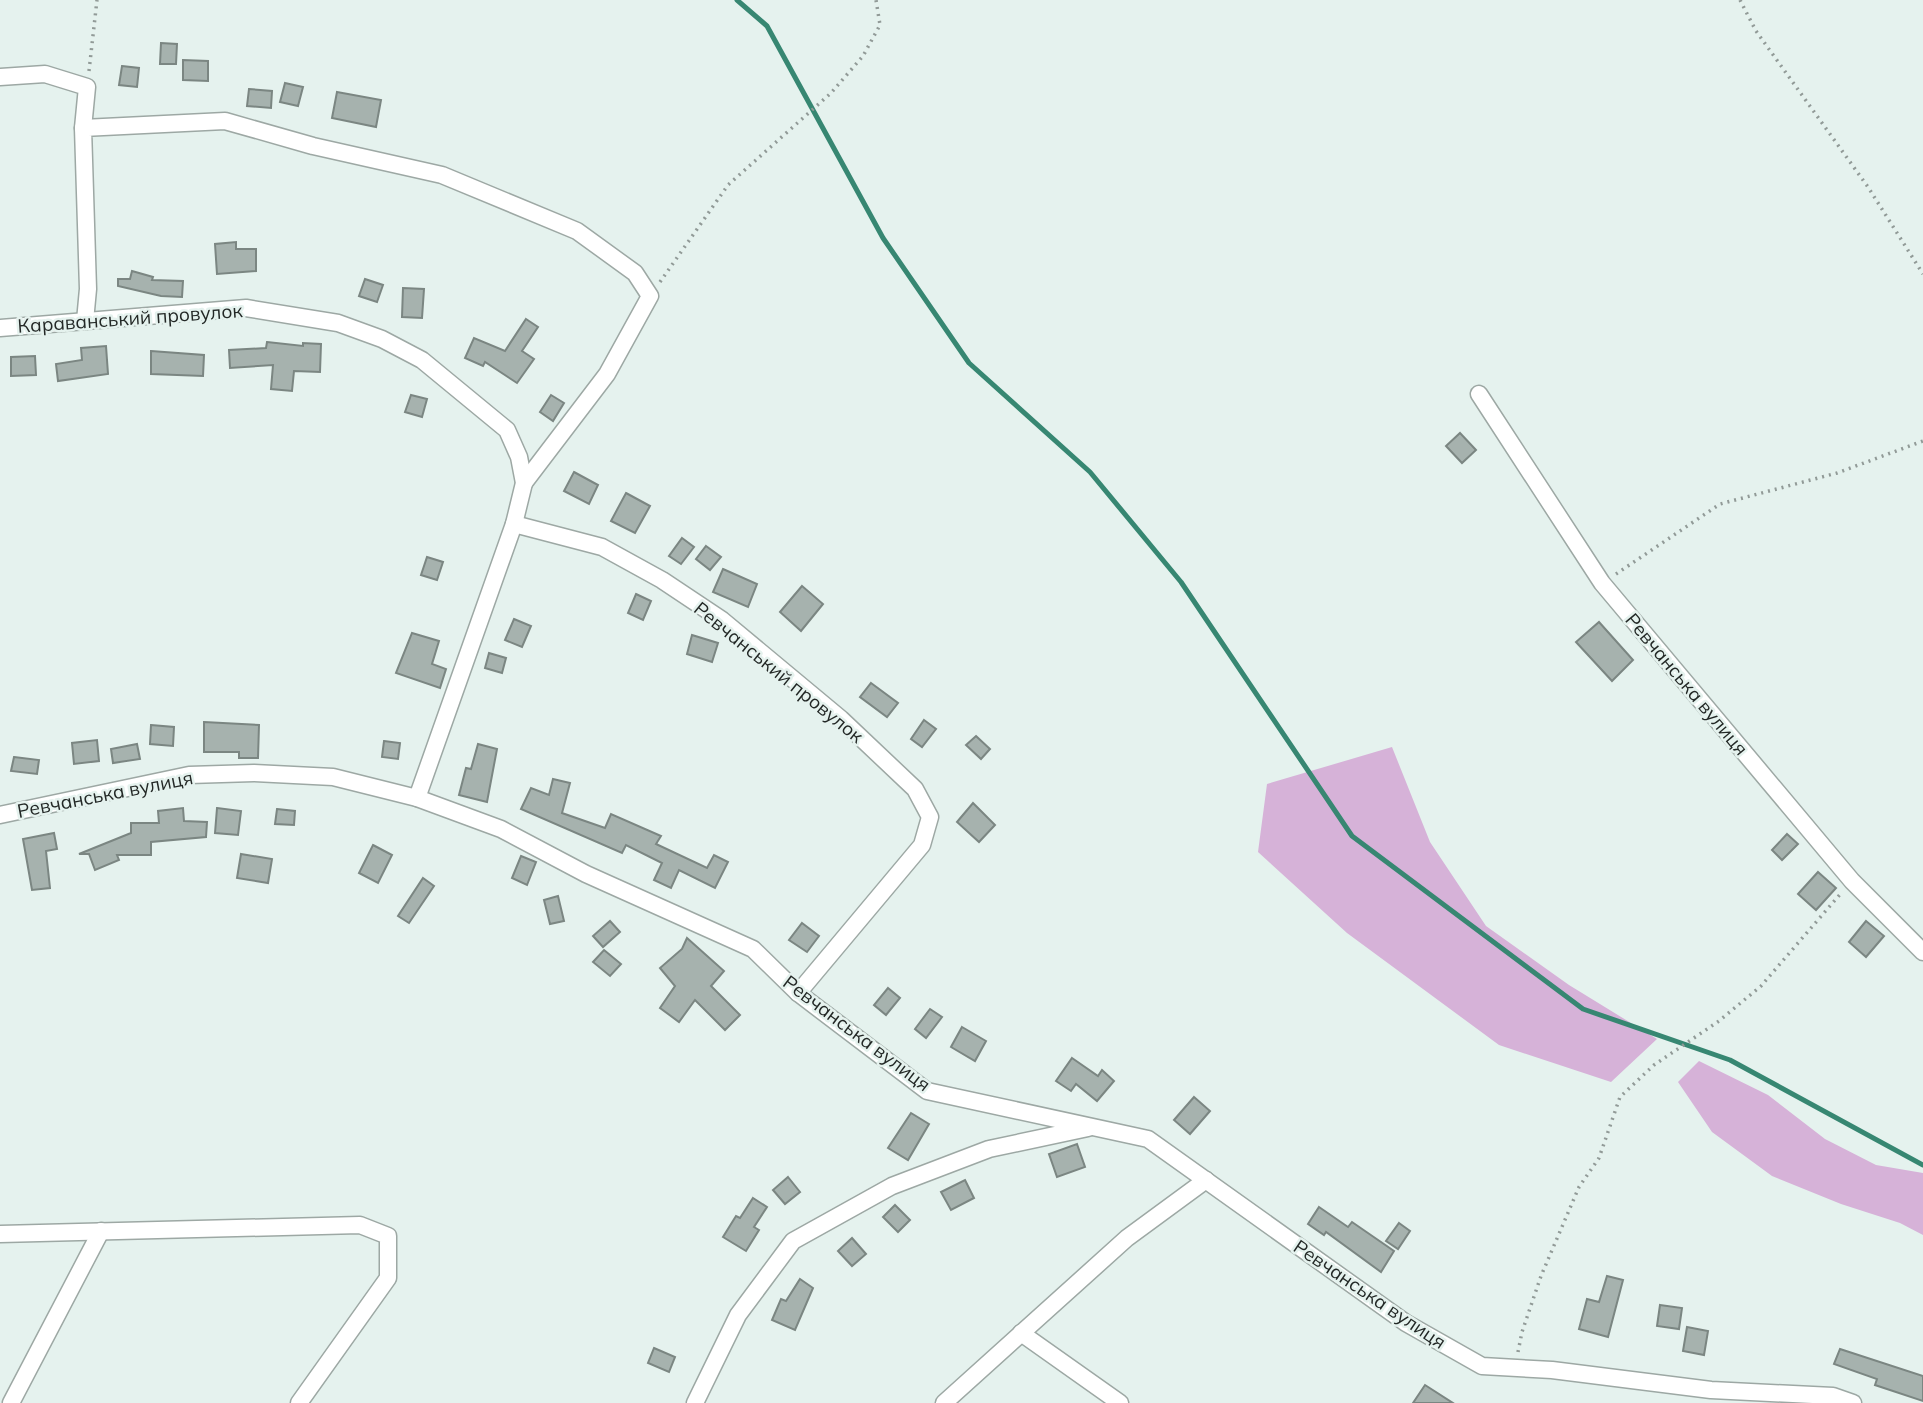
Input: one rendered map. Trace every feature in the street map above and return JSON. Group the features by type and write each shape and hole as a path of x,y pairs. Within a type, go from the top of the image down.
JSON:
{"street":[{"path":"0,77 45,74 87,87 83,128 88,289 85,321"},
{"path":"83,128 225,121 313,146 442,175 577,232 635,273 650,296 607,374 524,483"},
{"name":"Караванський провулок","path":"0,328 246,309 338,323 382,339 422,360 507,430 519,457 524,483 514,524"},
{"name":"Ревчанська вулиця","path":"1479,394 1602,583 1852,881 1923,953"},
{"path":"416,798 514,524"},
{"name":"Ревчанський провулок","path":"514,524 602,547 672,587 722,620 841,719 915,789 930,817 922,845 798,993"},
{"name":"Ревчанська вулиця","path":"0,815 189,775 254,773 333,777 416,798 501,829 586,874 753,949 798,993 927,1090 1148,1139 1406,1323 1482,1366 1711,1390 1833,1396 1853,1403"},
{"path":"695,1403 738,1315 793,1241 904,1181 989,1149 1094,1127"},
{"path":"944,1403 1127,1238 1206,1180"},
{"path":"0,1234 360,1225 388,1236 388,1278 299,1403"},
{"path":"11,1403 101,1231"},
{"path":"1021,1333 1120,1403"}],"path":[{"path":"87,87 97,0"},
{"path":"650,296 729,185 831,93 863,56 880,25 876,0"},
{"path":"1740,0 1756,31 1868,187 1923,274"},
{"path":"1602,583 1720,504 1837,473 1923,441"},
{"path":"1516,1368 1522,1332 1541,1276 1579,1187 1599,1158 1620,1097 1654,1065 1696,1037 1761,986 1852,881"}],"shaded area":[{"path":"1392,747 1430,842 1486,926 1569,985 1657,1039 1611,1082 1499,1045 1347,933 1258,852 1267,784"},
{"path":"1699,1061 1768,1095 1825,1139 1876,1165 1923,1173 1923,1235 1900,1223 1841,1204 1772,1176 1712,1132 1678,1082"}],"building":[{"path":"161,43 177,44 176,64 160,64"},
{"path":"183,60 208,61 208,81 183,80"},
{"path":"122,66 139,68 137,87 119,85"},
{"path":"285,83 303,87 298,106 280,102"},
{"path":"249,89 272,91 271,108 247,106"},
{"path":"337,92 381,100 376,127 332,118"},
{"path":"236,242 236,249 256,249 256,271 217,274 215,244"},
{"path":"132,271 153,277 152,280 183,281 182,297 161,296 118,286 118,279 130,279"},
{"path":"365,279 383,285 377,302 359,296"},
{"path":"403,288 424,289 422,318 402,317"},
{"path":"526,319 538,327 522,351 534,359 517,383 485,362 483,366 465,358 474,338 505,351"},
{"path":"267,342 303,346 303,343 321,344 320,372 294,371 292,391 271,389 273,365 230,368 229,350 266,348"},
{"path":"106,346 108,374 58,381 56,364 82,360 81,348"},
{"path":"151,351 204,355 203,376 151,374"},
{"path":"35,356 36,375 11,376 11,357"},
{"path":"411,395 427,399 422,417 405,412"},
{"path":"551,395 564,403 553,421 540,412"},
{"path":"1460,433 1476,450 1462,463 1446,446"},
{"path":"574,472 598,485 589,504 564,491"},
{"path":"626,493 650,506 635,533 611,521"},
{"path":"682,538 694,547 681,564 669,556"},
{"path":"706,546 721,557 710,570 696,559"},
{"path":"427,557 443,562 437,580 421,575"},
{"path":"723,569 757,584 748,607 713,592"},
{"path":"802,586 823,604 801,631 780,612"},
{"path":"636,594 651,601 643,620 628,613"},
{"path":"514,619 531,626 522,647 505,640"},
{"path":"1599,622 1633,660 1612,681 1576,642"},
{"path":"412,633 439,641 432,664 446,669 440,688 396,673"},
{"path":"692,635 718,643 712,662 687,654"},
{"path":"489,653 506,658 502,673 485,668"},
{"path":"871,683 898,703 887,717 860,697"},
{"path":"924,720 936,729 922,747 911,739"},
{"path":"204,722 259,725 258,758 239,758 239,752 204,752"},
{"path":"151,725 174,727 173,746 150,744"},
{"path":"976,736 990,749 981,759 966,745"},
{"path":"97,740 99,761 74,764 72,743"},
{"path":"384,741 400,743 398,759 382,757"},
{"path":"137,744 140,759 113,763 111,749"},
{"path":"478,744 497,749 487,802 459,795 466,768 471,769"},
{"path":"14,757 39,760 37,774 11,771"},
{"path":"553,779 570,783 562,813 605,828 611,814 661,836 656,844 707,868 714,855 728,862 715,888 679,870 671,888 654,880 662,863 626,845 622,853 521,809 531,788 549,795"},
{"path":"973,803 995,825 979,842 957,822"},
{"path":"183,808 184,821 207,822 206,837 151,842 151,855 117,855 119,860 95,870 89,854 79,854 131,833 131,823 159,823 158,811"},
{"path":"217,808 241,811 238,835 215,833"},
{"path":"277,809 295,811 294,825 275,824"},
{"path":"54,833 57,849 46,851 50,888 32,890 23,839"},
{"path":"1787,834 1798,844 1782,860 1772,850"},
{"path":"373,845 392,855 378,883 359,873"},
{"path":"241,854 272,859 268,883 237,878"},
{"path":"521,856 536,862 527,885 512,878"},
{"path":"1818,872 1836,888 1816,910 1798,894"},
{"path":"423,878 434,886 409,923 398,916"},
{"path":"558,896 564,921 550,924 544,900"},
{"path":"610,921 620,932 603,947 593,936"},
{"path":"1866,921 1884,936 1866,957 1849,942"},
{"path":"802,923 819,936 807,952 789,940"},
{"path":"687,938 724,971 711,986 740,1015 725,1030 695,1000 679,1022 660,1008 675,986 660,968 682,949"},
{"path":"604,950 621,964 610,976 593,962"},
{"path":"888,988 900,998 886,1015 874,1005"},
{"path":"930,1009 942,1017 926,1038 915,1029"},
{"path":"962,1027 986,1041 975,1061 951,1047"},
{"path":"1072,1058 1098,1076 1102,1070 1114,1081 1097,1101 1076,1084 1071,1091 1056,1081"},
{"path":"1194,1097 1210,1111 1190,1134 1174,1120"},
{"path":"911,1113 929,1124 908,1160 888,1148"},
{"path":"1077,1144 1085,1167 1057,1177 1049,1154"},
{"path":"788,1177 800,1192 785,1204 773,1190"},
{"path":"965,1180 974,1198 951,1210 941,1192"},
{"path":"753,1198 767,1207 754,1227 759,1230 746,1251 723,1237 736,1216 740,1218"},
{"path":"895,1205 910,1220 898,1232 883,1217"},
{"path":"1319,1207 1348,1227 1352,1222 1394,1251 1381,1272 1326,1232 1324,1235 1308,1224"},
{"path":"1399,1223 1410,1231 1398,1249 1386,1241"},
{"path":"852,1238 866,1254 852,1266 838,1251"},
{"path":"1607,1276 1623,1280 1608,1337 1579,1329 1587,1299 1599,1302"},
{"path":"800,1279 813,1288 795,1330 772,1320 781,1299 786,1301"},
{"path":"1660,1305 1682,1308 1679,1329 1657,1326"},
{"path":"1687,1327 1708,1331 1704,1355 1683,1351"},
{"path":"654,1348 675,1357 669,1372 648,1363"},
{"path":"1840,1349 1923,1376 1923,1401 1875,1385 1877,1379 1834,1364"},
{"path":"1425,1385 1453,1403 1413,1403"}],"waterway":[{"path":"737,0 767,26 883,238 969,363 1090,472 1181,582 1352,836 1583,1009 1730,1060 1923,1165"}]}
